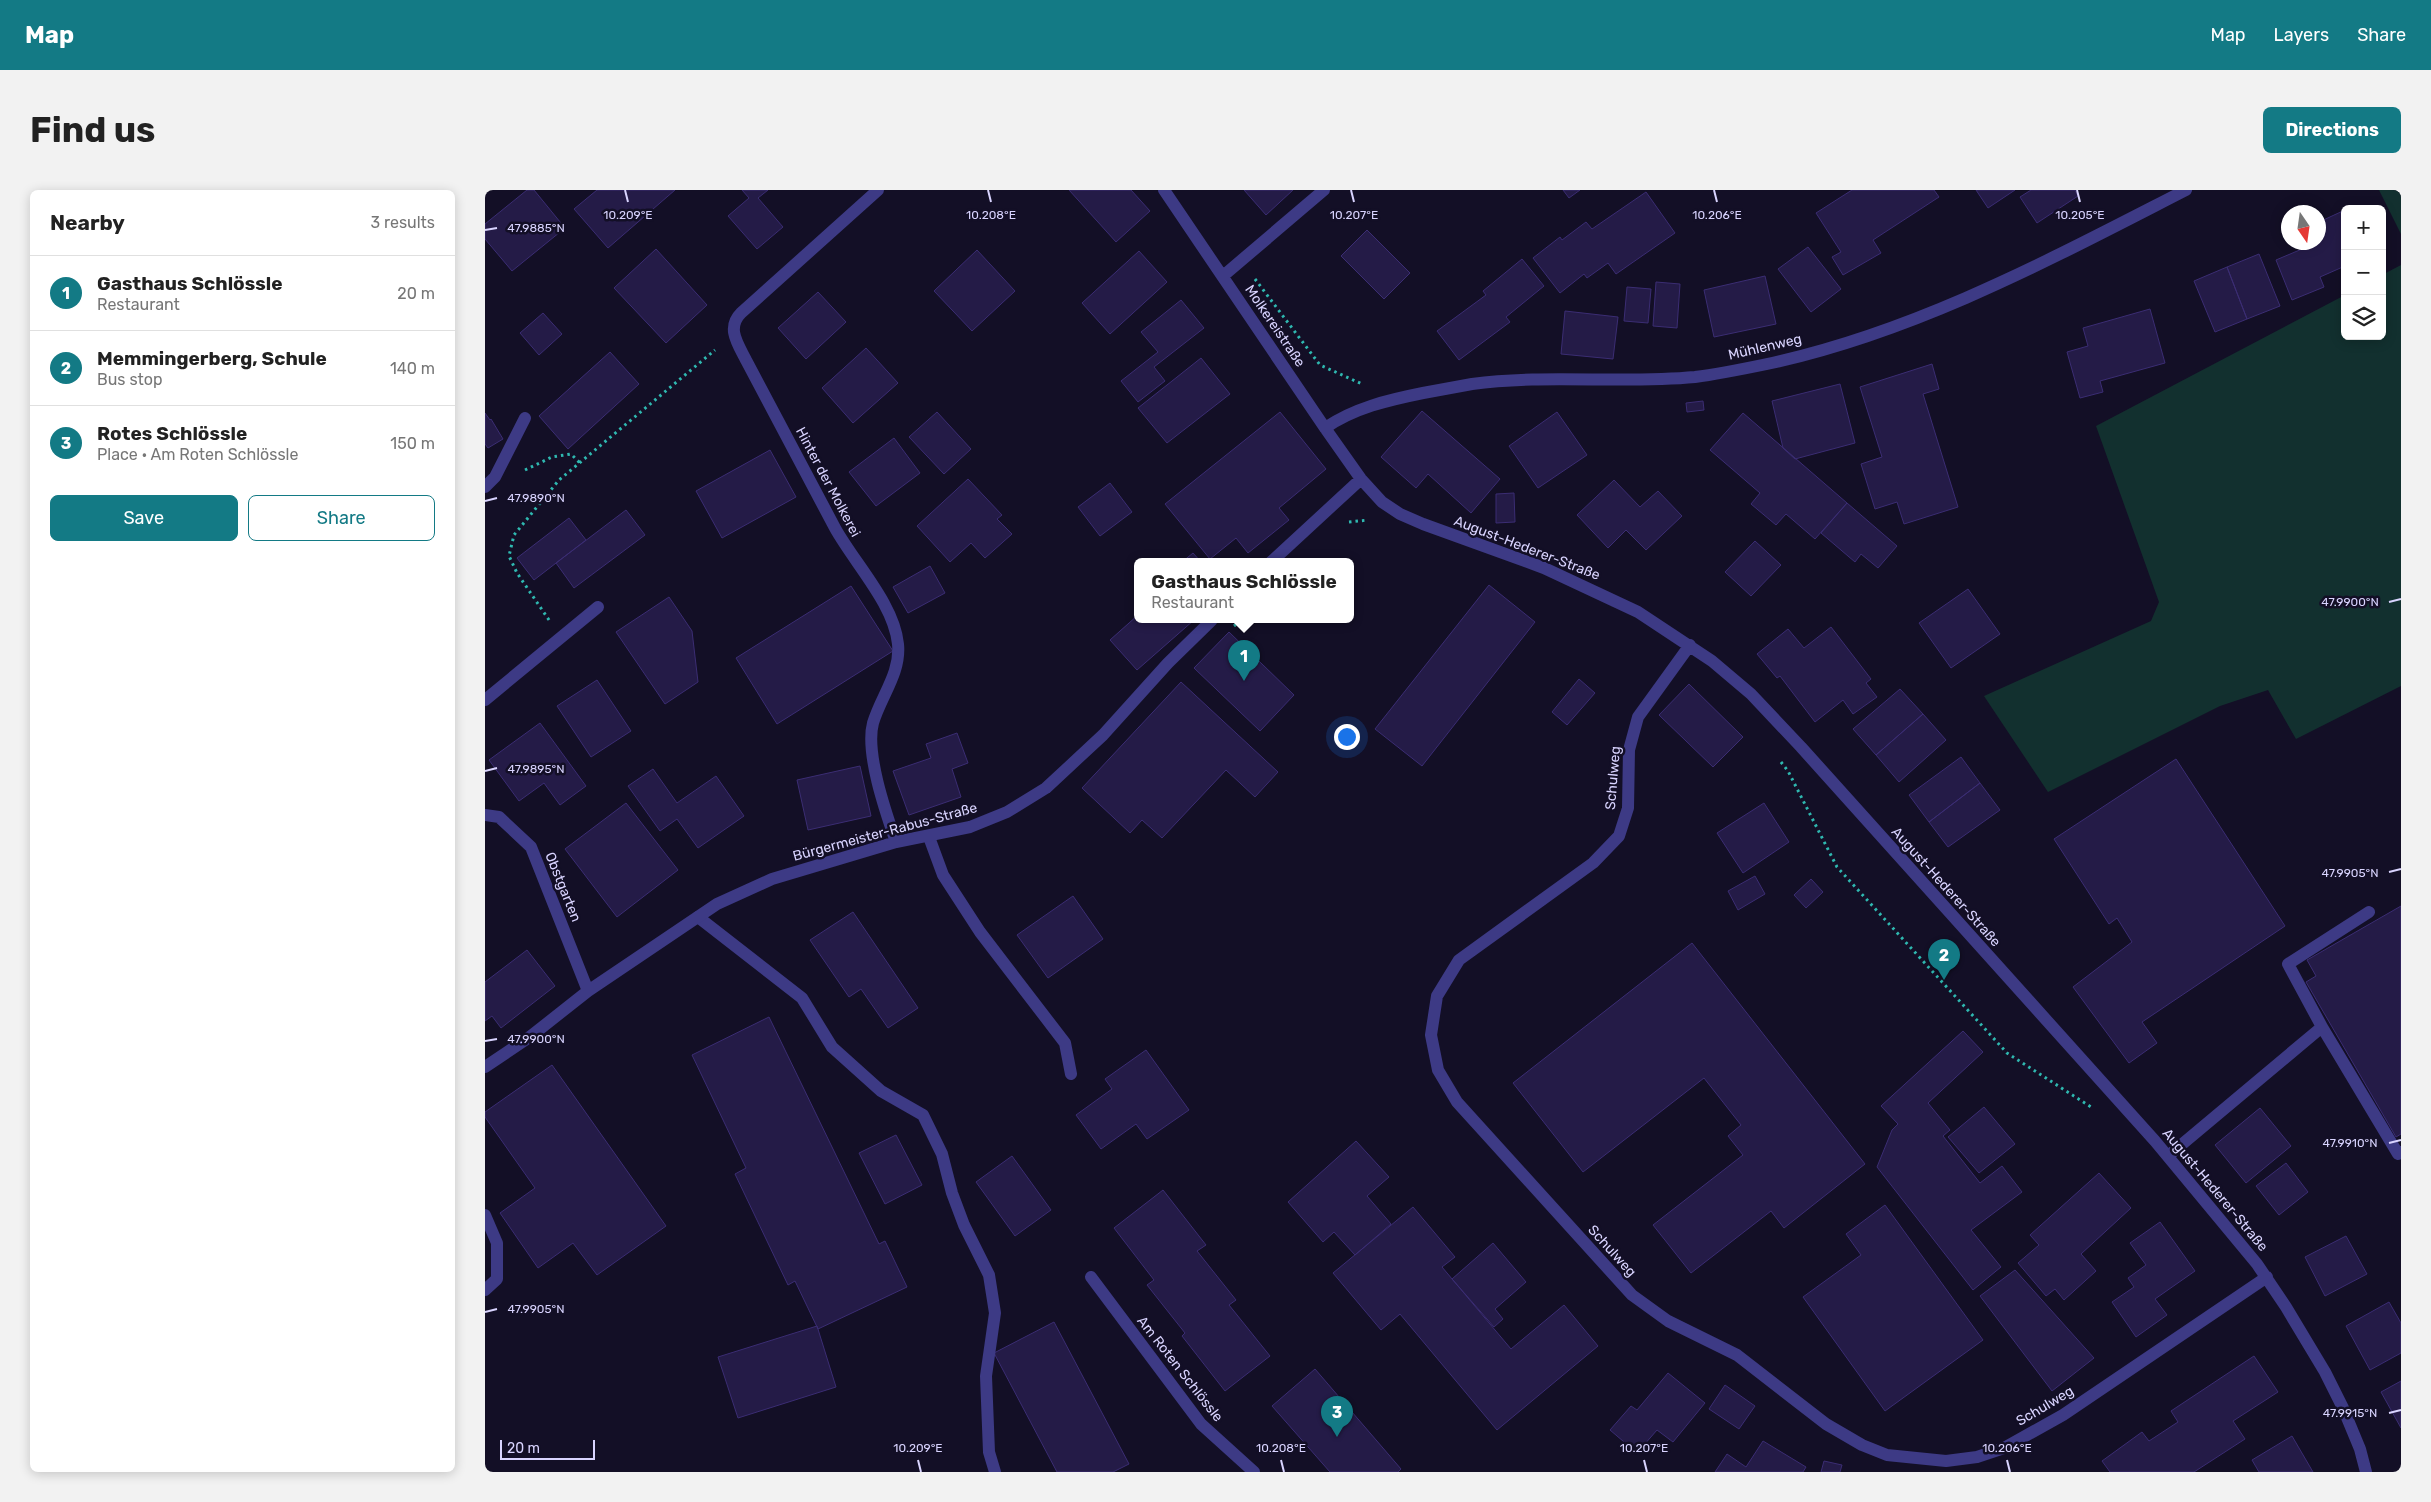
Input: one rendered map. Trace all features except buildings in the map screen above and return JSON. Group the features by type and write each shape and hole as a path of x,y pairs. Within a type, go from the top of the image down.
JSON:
{"street":[{"path":"734,335 735,319 741,313 879,190"},
{"path":"1223,276 1324,190"},
{"name":"Mühlenweg","path":"1325,428 1342,416 1397,398 1473,384 1695,376 1767,364 1851,342 1922,317 2026,270 2185,190"},
{"name":"Molkereistraße","path":"1167,191 1361,479"},
{"name":"Hinter der Molkerei","path":"734,335 849,554 885,603 891,618 899,645 898,665 880,703 873,726 872,742 877,777 896,842"},
{"path":"485,488 495,477 525,418"},
{"path":"1275,558 1361,479"},
{"name":"August-Hederer-Straße","path":"1361,479 1382,502 1400,514 1493,551 1544,568 1599,592 1638,612 1690,645 1751,694 1801,747 2168,1156 2267,1277 2302,1333 2339,1401 2360,1449 2366,1472"},
{"path":"485,700 598,607"},
{"name":"Bürgermeister-Rabus-Straße","path":"485,1067 531,1036 588,991 717,904 772,879 896,842 929,837 970,827 998,816 1046,788 1103,735 1168,663 1209,623"},
{"name":"Schulweg","path":"1690,645 1639,717 1629,750 1628,808 1619,836 1593,863 1459,960 1437,996 1431,1036 1438,1070 1457,1102 1632,1295 1667,1321 1737,1355 1826,1424 1862,1445 1887,1455 1946,1461 1977,1457 2004,1448 2034,1432 2119,1378 2267,1277"},
{"name":"Obstgarten","path":"485,815 499,817 531,847 588,991"},
{"path":"929,837 943,875 975,924 1065,1043 1071,1074"},
{"path":"2369,912 2289,964 2322,1027 2398,1154 2401,1152"},
{"path":"698,917 802,998 832,1047 881,1091 923,1115 942,1154 952,1193 964,1225 989,1275 995,1313 985,1376 989,1452 995,1472"},
{"path":"2168,1156 2322,1027"},
{"path":"485,1215 497,1243 497,1279 485,1290"},
{"name":"Am Roten Schlössle","path":"1091,1277 1201,1424 1254,1472"}],"path":[{"path":"561,637 517,573 509,556 514,535 559,480 734,335"},
{"path":"1320,365 1367,387"},
{"path":"495,477 523,471 552,457 571,454 580,463"},
{"path":"1343,523 1373,520"},
{"path":"1776,756 1788,771 1837,866 1844,874 2007,1053 2093,1108"}],"green space":[{"path":"2379,190 2401,190 2401,234"},
{"path":"2401,265 2401,686 2296,739 2268,690 2220,706 2048,792 1984,696 2151,621 2159,602 2096,426 2341,297 2341,340 2386,340 2386,273"}],"place":[{"name":"Gasthaus Schlössle","path":"1244,681"},
{"name":"Memmingerberg, Schule","path":"1944,980"},
{"name":"Rotes Schlössle","path":"1337,1437"}]}
